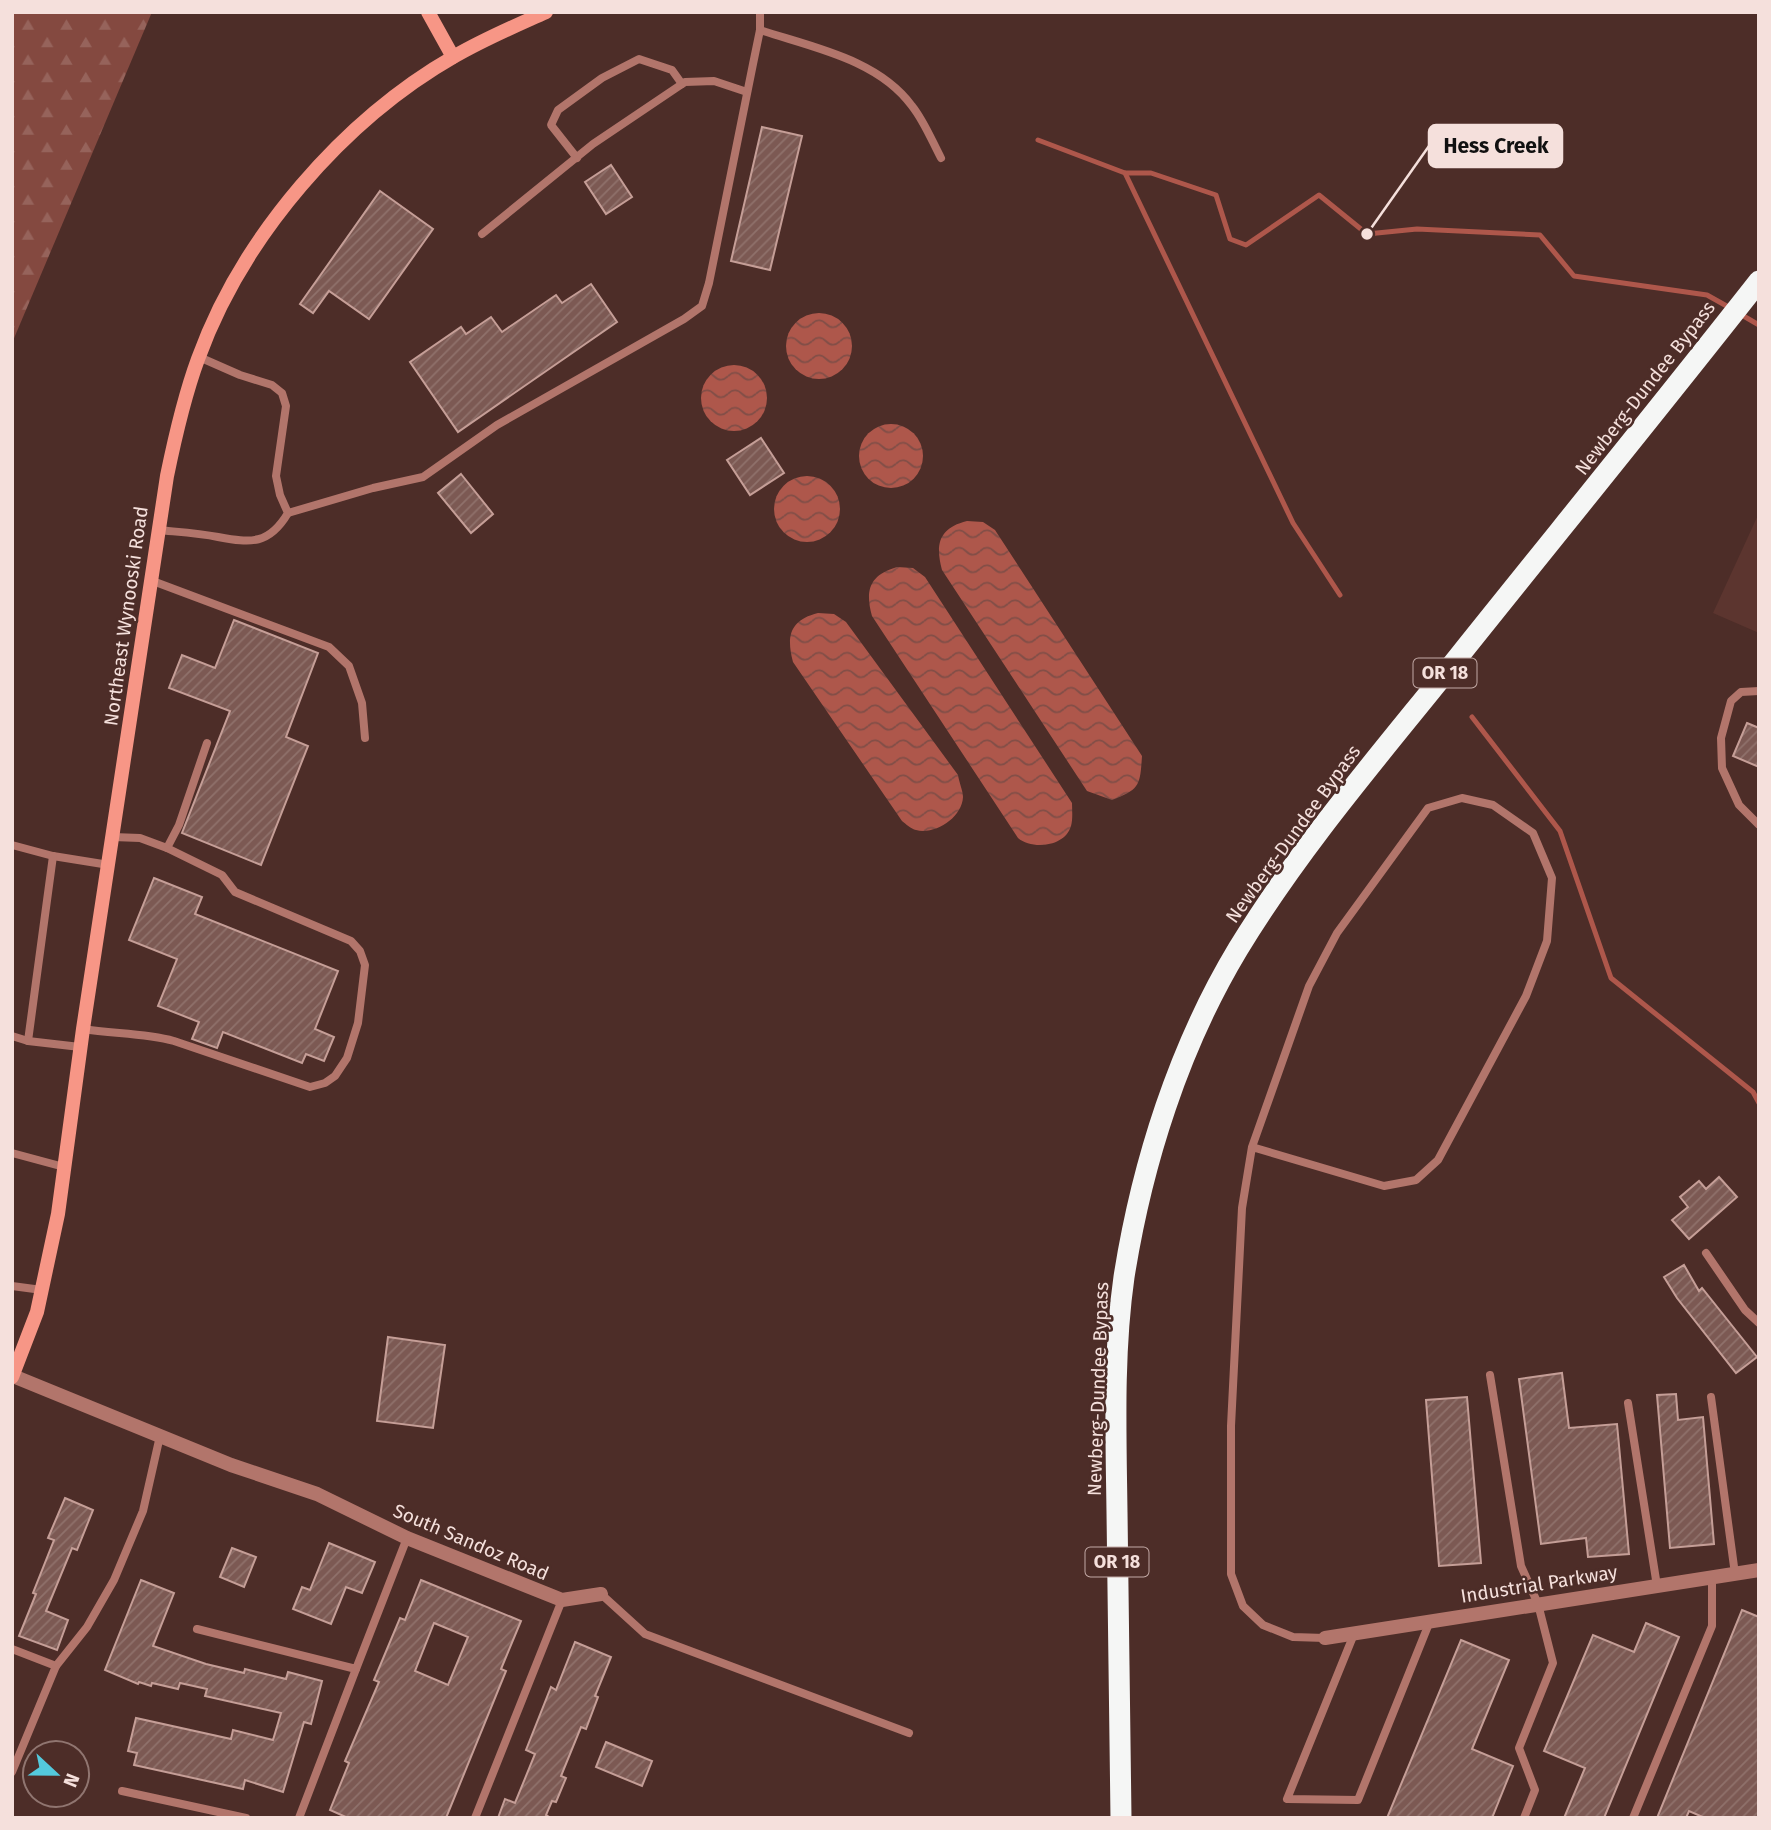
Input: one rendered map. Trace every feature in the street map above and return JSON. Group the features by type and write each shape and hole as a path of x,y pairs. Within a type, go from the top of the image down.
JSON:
{"highway":[{"name":"Newberg-Dundee Bypass","path":"1121,1808 1116,1443 1120,1326 1130,1245 1148,1167 1171,1091 1201,1020 1237,950 1280,886 1382,751 1759,281"},
{"path":"1121,1808 1133,1818"}],"main road":[{"path":"428,12 453,57"},
{"name":"Northeast Wynooski Road","path":"12,1376 37,1312 58,1214 80,1047 158,530 178,423 199,357 225,299 257,246 293,195 345,139 392,98 453,57 546,12"}],"street":[{"name":"South Sandoz Road","path":"12,1376 231,1465 317,1494 407,1538 562,1600 601,1594"},
{"name":"Industrial Parkway","path":"1325,1638 1759,1570"}],"lane":[{"path":"158,530 237,541 260,540 281,526 288,513 373,488 423,477 497,425 649,340 702,306 709,284 760,30 760,12"},
{"path":"760,30 858,64 882,76 913,106 941,158"},
{"path":"576,158 551,125 558,110 602,78 639,59 672,70 682,84"},
{"path":"482,234 576,158 682,84 714,81 747,92"},
{"path":"199,357 240,375 272,385 282,393 286,406 276,476 288,513"},
{"path":"150,580 329,647 349,666 362,703 365,738"},
{"path":"1759,691 1741,692 1731,701 1721,738 1722,768 1739,805 1759,825"},
{"path":"167,848 179,825 207,743"},
{"path":"1252,1147 1384,1186 1416,1180 1438,1160 1526,996 1547,941 1552,878 1533,833 1493,804 1462,799 1428,808 1337,933 1315,975 1252,1147 1242,1208 1232,1413 1231,1574 1243,1606 1263,1625 1293,1637 1325,1638"},
{"path":"83,1029 111,1034 155,1036 310,1087 325,1083 335,1076 347,1058 358,1023 365,965 360,951 351,941 235,892 222,875 167,848 140,838 113,837"},
{"path":"12,845 53,856 109,865"},
{"path":"28,1041 53,856"},
{"path":"12,1036 28,1041 80,1047"},
{"path":"12,1153 64,1167"},
{"path":"1706,1253 1745,1310 1759,1323"},
{"path":"12,1286 42,1290"},
{"path":"1490,1376 1521,1566 1538,1604 1553,1663 1519,1748 1535,1790 1524,1818"},
{"path":"1711,1397 1735,1574"},
{"path":"1628,1404 1657,1586"},
{"path":"12,1772 56,1666 87,1627 114,1580 143,1511 160,1436"},
{"path":"299,1818 407,1538"},
{"path":"1633,1818 1712,1626 1712,1577"},
{"name":"South Sandoz Road","path":"601,1594 645,1634 909,1733"},
{"path":"475,1818 562,1600"},
{"path":"1354,1634 1287,1799 1358,1800 1430,1621"},
{"path":"197,1629 356,1669"},
{"path":"13,1653 56,1666"},
{"path":"122,1791 246,1818"}],"shaded area":[{"path":"1759,513 1759,633 1713,613"}],"green space":[{"path":"12,12 152,12 12,343"}],"water":[{"path":"819,313 832,316 842,323 849,333 852,346 849,359 842,369 832,376 819,379 806,376 796,369 789,359 786,346 789,333 796,323 806,316"},
{"path":"734,365 747,368 757,375 764,385 767,398 764,411 757,421 747,428 734,431 721,428 711,421 704,411 701,398 704,385 711,375 721,368"},
{"path":"891,424 903,426 914,433 921,444 921,468 914,479 903,486 891,488 879,486 868,479 861,468 859,456 861,444 868,433 879,426"},
{"path":"807,476 820,479 830,486 837,496 840,509 837,522 830,532 820,539 807,542 794,539 784,532 777,522 774,509 777,496 784,486 794,479"},
{"path":"967,521 983,522 995,530 1142,756 1139,780 1128,793 1112,800 1087,791 942,570 939,552 941,538 950,528"},
{"path":"897,567 913,568 925,577 1072,803 1071,826 1062,838 1039,845 1018,838 872,616 869,599 871,585 880,575"},
{"path":"818,613 834,614 846,622 958,775 963,795 961,805 953,818 946,823 923,831 912,829 902,821 793,662 790,644 792,630 801,620"}],"building":[{"path":"762,127 802,136 770,270 731,261"},
{"path":"611,165 632,197 606,214 585,182"},
{"path":"380,191 433,229 369,319 329,291 313,313 300,304"},
{"path":"591,284 617,322 458,432 410,362 461,327 466,334 491,317 502,332 556,295 562,303"},
{"path":"761,438 784,473 750,495 727,460"},
{"path":"461,474 493,514 471,533 438,493"},
{"path":"234,620 318,653 286,737 308,746 261,865 182,833 230,711 169,688 182,655 215,668"},
{"path":"1747,723 1759,728 1759,767 1733,756"},
{"path":"154,878 202,897 195,914 338,971 315,1029 334,1037 324,1061 306,1054 302,1063 223,1032 217,1048 192,1039 199,1022 158,1006 177,959 129,940"},
{"path":"1719,1177 1737,1197 1689,1239 1672,1220 1688,1207 1680,1197 1699,1181 1706,1189"},
{"path":"1684,1265 1699,1291 1702,1288 1757,1357 1736,1373 1677,1298 1664,1277"},
{"path":"388,1337 445,1345 433,1428 377,1421"},
{"path":"1562,1373 1569,1428 1617,1424 1629,1554 1588,1557 1586,1538 1541,1544 1519,1379"},
{"path":"1676,1394 1678,1420 1703,1417 1714,1544 1670,1548 1657,1395"},
{"path":"1467,1397 1481,1563 1439,1566 1426,1400"},
{"path":"65,1498 93,1510 77,1550 72,1548 46,1611 68,1620 57,1650 19,1636 54,1540 48,1538"},
{"path":"329,1543 375,1562 362,1593 346,1587 331,1624 293,1609 302,1587 310,1590"},
{"path":"232,1548 256,1557 244,1587 220,1577"},
{"path":"141,1580 174,1593 153,1646 206,1664 244,1673 245,1669 286,1679 288,1672 322,1681 311,1724 304,1722 283,1792 245,1780 243,1789 134,1765 137,1753 128,1751 136,1718 231,1739 233,1730 273,1740 281,1713 205,1696 207,1689 180,1683 178,1689 152,1683 151,1686 139,1682 138,1684 105,1670"},
{"path":"421,1580 521,1621 501,1669 506,1671 446,1818 348,1818 330,1810 349,1763 345,1761 379,1682 374,1680 400,1618 405,1620","holes":["434,1623 468,1637 448,1685 415,1671"]},
{"path":"1742,1610 1759,1617 1759,1818 1705,1818 1689,1811 1686,1818 1657,1818"},
{"path":"1646,1623 1679,1637 1604,1818 1564,1818 1585,1768 1544,1751 1593,1635 1634,1652"},
{"path":"1461,1640 1509,1660 1472,1749 1513,1766 1492,1818 1387,1818"},
{"path":"575,1642 611,1657 595,1696 598,1697 586,1729 581,1727 561,1776 566,1778 556,1802 552,1801 546,1815 551,1818 498,1818 505,1799 515,1803 535,1754 526,1750 551,1687 556,1690"},
{"path":"606,1742 652,1761 642,1786 596,1767"}],"waterway":[{"path":"1038,140 1125,173 1151,173 1216,195 1230,239 1246,245 1319,195 1367,234 1417,229 1540,235 1574,276 1707,295 1732,309"},
{"path":"1125,173 1293,523 1340,595"},
{"path":"1740,314 1759,325"},
{"path":"1472,717 1560,831 1611,978 1753,1092 1759,1103"}],"place":[{"name":"Hess Creek","path":"1367,234"}]}
